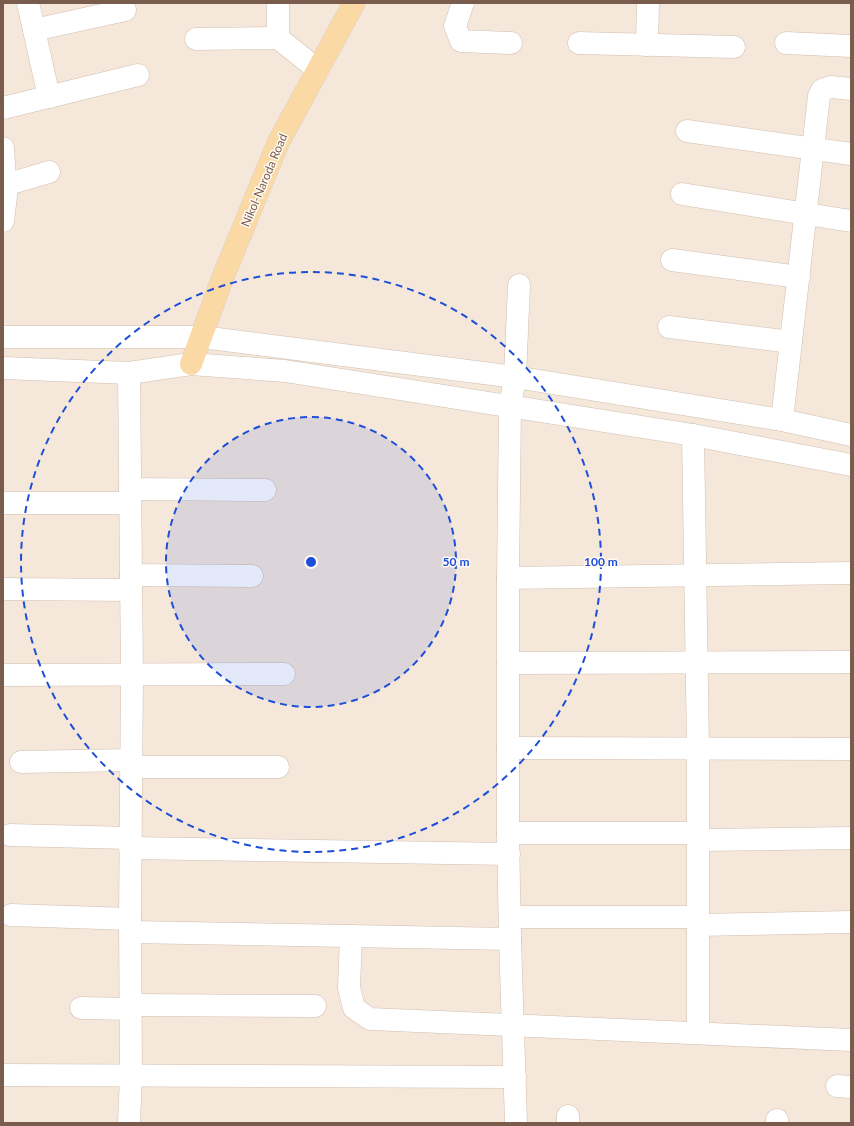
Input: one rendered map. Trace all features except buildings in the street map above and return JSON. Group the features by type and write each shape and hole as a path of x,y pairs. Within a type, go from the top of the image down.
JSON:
{"main road":[{"name":"Nikol-Naroda Road","path":"191,364 223,277 278,143 354,3"}],"street":[{"path":"28,3 49,97"},
{"path":"278,3 278,38"},
{"path":"463,3 455,26 461,41 511,43"},
{"path":"647,45 648,3"},
{"path":"34,30 125,10"},
{"path":"196,39 278,38 318,70"},
{"path":"579,43 734,47"},
{"path":"786,43 851,46"},
{"path":"3,108 138,75"},
{"path":"782,420 819,96 822,90 831,87 851,89"},
{"path":"688,131 851,154"},
{"path":"3,148 5,193 3,221"},
{"path":"5,193 49,172"},
{"path":"682,194 851,221"},
{"path":"672,260 799,277"},
{"path":"516,1123 510,939 508,578 510,407 515,377 519,285"},
{"path":"669,327 791,342"},
{"path":"3,337 202,337 515,377 782,420 851,435"},
{"path":"3,368 129,373 191,364 285,371 693,435 851,466"},
{"path":"129,373 132,674 130,843 131,1076 129,1123"},
{"path":"693,435 698,748 698,1033"},
{"path":"3,503 265,490"},
{"path":"508,578 851,573"},
{"path":"3,589 252,576"},
{"path":"508,663 851,662"},
{"path":"3,675 284,674"},
{"path":"508,748 851,749"},
{"path":"21,762 278,767"},
{"path":"10,835 130,843 509,844 698,837 851,838"},
{"path":"11,915 130,926 351,936 510,939"},
{"path":"510,917 698,921 851,922"},
{"path":"351,936 349,988 354,1008 370,1019 851,1040"},
{"path":"81,1008 315,1006"},
{"path":"3,1075 515,1077"}],"shaded area":[{"path":"3,3 851,3 851,1123 3,1123"}]}
